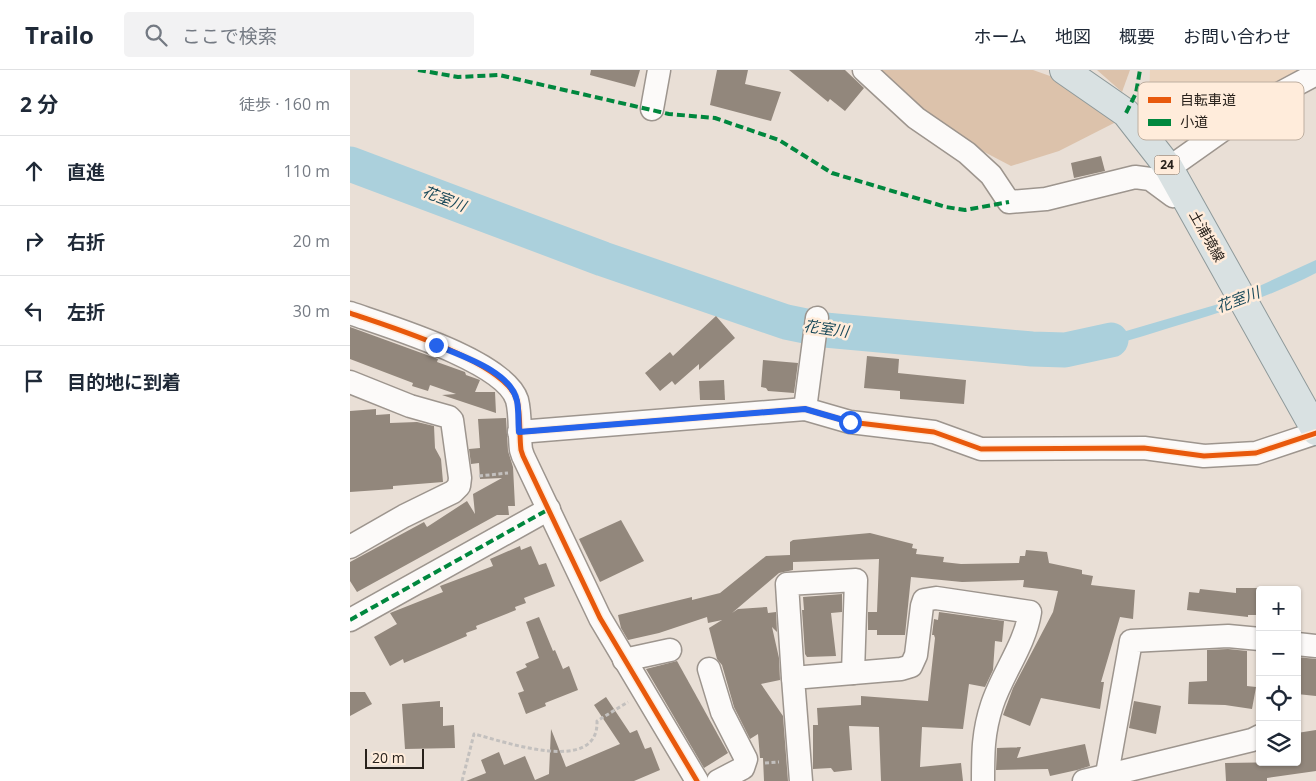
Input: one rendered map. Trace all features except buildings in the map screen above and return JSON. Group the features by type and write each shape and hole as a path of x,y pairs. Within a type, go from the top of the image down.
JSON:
{"main road":[{"name":"土浦境線","path":"1064,70 1126,113 1138,129"},
{"name":"土浦境線","path":"1146,140 1175,179 1316,432"}],"street":[{"path":"652,110 659,70"},
{"path":"864,70 916,118 967,153 991,174 1008,202 1046,199 1135,178 1150,179 1173,196 1175,179 1218,140"},
{"path":"1301,82 1316,74"},
{"path":"350,313 436,345 490,369 507,385 517,399 523,456 600,618 696,781"},
{"path":"805,409 815,328"},
{"path":"350,382 410,406 450,417 460,478 459,486 453,492 404,516 350,547"},
{"path":"519,432 805,409 850,422 934,432 981,449 1144,448 1204,456 1256,452 1316,432"},
{"path":"350,620 549,509"},
{"path":"800,771 787,584 856,580 853,673"},
{"path":"793,678 911,666 916,655 924,600 936,598 1030,612 1028,621 992,704 982,738 983,781"},
{"path":"1106,774 1131,641 1228,636 1256,639"},
{"path":"1301,644 1316,646"},
{"path":"624,660 670,650"},
{"path":"709,669 722,712 746,759 746,764 718,781"},
{"path":"1084,781 1256,738"}],"path":[{"path":"460,478 514,473"},
{"path":"462,781 474,734 537,750 579,750 588,745 595,735 597,721 643,693"},
{"path":"746,764 800,771"}],"shaded area":[{"path":"873,70 1033,70 1067,82 1118,121 1059,151 1011,166 952,135"},
{"path":"1097,70 1130,70 1122,92"},
{"path":"1150,70 1316,70 1295,82 1150,82"}],"water":[{"path":"1316,260 1316,273 1262,297 1143,336 1066,356 1063,345 1085,343 1222,303"}],"waterway":[{"name":"花室川","path":"350,164 603,259 786,322 825,330 1032,349 1065,350 1111,340"}],"marked path":[{"path":"418,70 458,77 499,75 669,114 715,118 779,140 832,173 946,207 965,210 1009,202"},
{"path":"1126,113 1136,93 1140,70"},
{"path":"350,620 549,509"}],"cycle path":[{"path":"350,313 416,336 469,359 491,372 508,386 517,400 523,456 600,618 697,781"},
{"path":"519,432 805,409 850,422 934,432 981,449 1144,448 1204,456 1256,453 1316,433"}],"route":[{"path":"436,345 490,369 500,377 517,399 519,432 805,409 850,422"}]}
